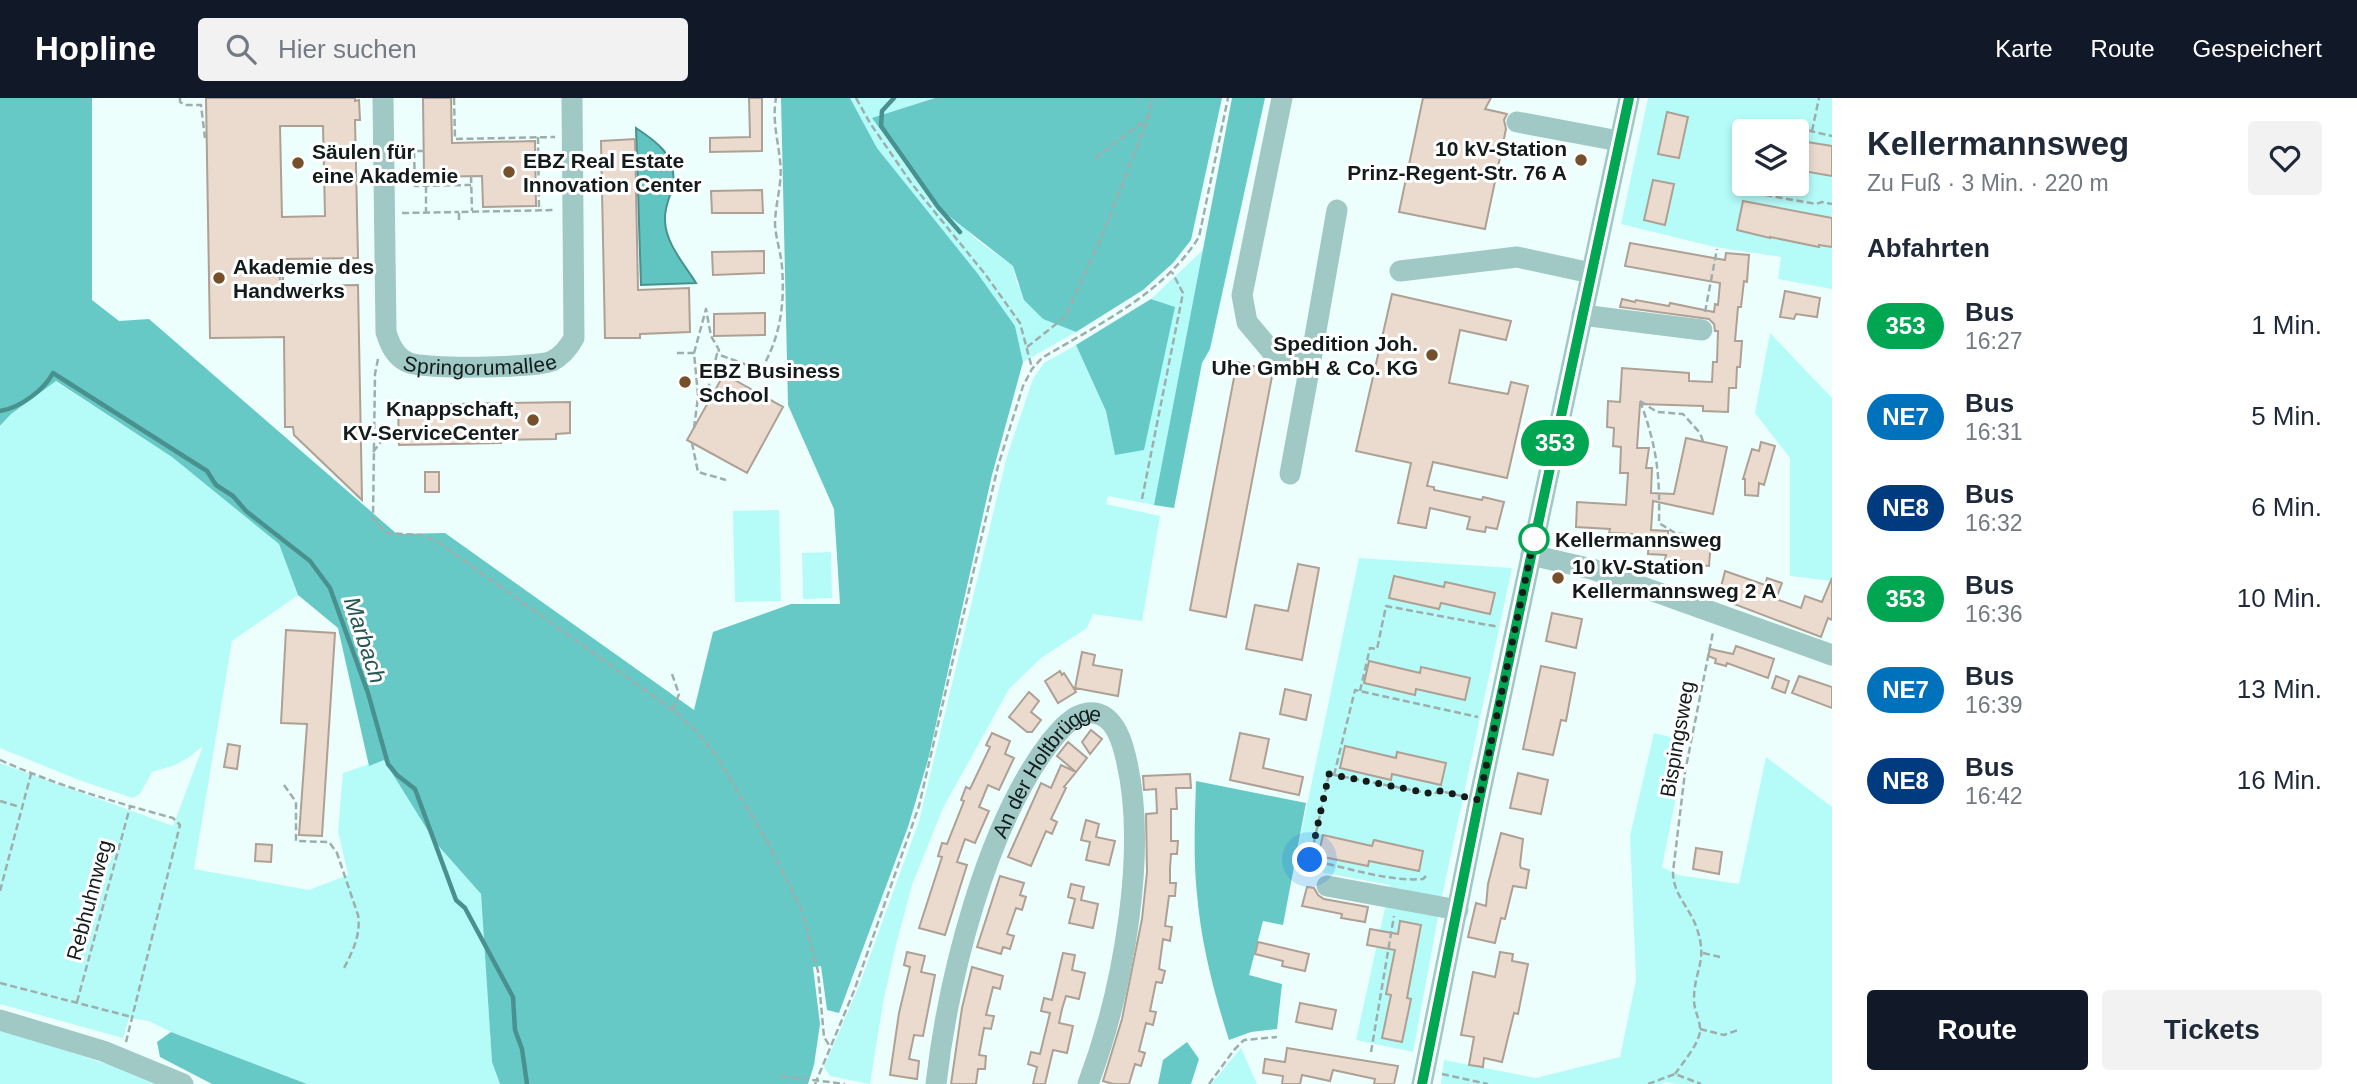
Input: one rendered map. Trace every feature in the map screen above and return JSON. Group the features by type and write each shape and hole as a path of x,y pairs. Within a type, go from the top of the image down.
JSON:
{"street":[{"name":"Springorumallee","path":"383,98 386,332 397,355 404,361 421,366 536,365 550,362 561,355 574,338 572,98"},
{"path":"1282,98 1242,295 1247,322 1278,359 1310,365"},
{"path":"1424,1077 1479,800 1629,98"},
{"path":"1517,122 1619,141"},
{"path":"1290,474 1337,210"},
{"path":"1400,271 1517,257 1591,273"},
{"path":"1583,315 1702,330"},
{"path":"1531,555 1591,569 1832,655"},
{"name":"An der Holtbrügge","path":"936,1084 956,971 980,888 995,848 1035,762 1064,726 1077,716 1087,713 1106,718 1121,741 1132,798 1133,845 1126,936 1108,1019 1088,1084"},
{"path":"1327,886 1458,910"},
{"path":"0,1020 103,1051 183,1084"}],"path":[{"path":"180,98 180,102 185,105 201,105 205,138"},
{"path":"454,98 455,139 555,137"},
{"path":"718,354 761,370 774,345 782,317 782,268 775,226 781,184 773,115 776,98"},
{"path":"856,98 912,184 1020,323 1032,369"},
{"path":"1027,347 1065,317 1102,236 1148,118 1152,98"},
{"path":"816,1082 829,1045 854,991 919,806 998,467 1023,386 1042,358 1128,306 1172,272 1199,237 1228,98"},
{"path":"1812,131 1819,98"},
{"path":"1095,158 1148,118"},
{"path":"1809,130 1832,136"},
{"path":"538,137 539,210"},
{"path":"424,151 414,151 415,186 471,185"},
{"path":"471,176 472,211"},
{"path":"426,186 426,212"},
{"path":"1771,196 1832,204"},
{"path":"385,214 573,209"},
{"path":"459,212 459,220"},
{"path":"1702,330 1717,249"},
{"path":"1142,499 1183,293 1172,272"},
{"path":"280,275 280,286"},
{"path":"694,428 698,396 694,353 706,309 711,336 719,350 712,366 709,384 711,393 705,403 698,396"},
{"path":"677,353 694,353"},
{"path":"379,354 375,374 373,519 386,533 421,535 438,542 673,710 694,729 716,755 768,843 801,908 818,971 824,1037 829,1045"},
{"path":"1704,444 1700,433 1683,414 1657,412 1640,401 1653,437 1660,480 1659,523 1675,533 1719,538"},
{"path":"373,452 382,442"},
{"path":"692,443 698,472 726,480"},
{"path":"1360,691 1370,648 1377,649 1387,606 1496,628"},
{"name":"Bispingsweg","path":"1703,953 1691,914 1673,883 1673,872 1685,772 1716,613"},
{"path":"672,674 679,694 673,710"},
{"path":"1334,775 1355,690 1496,721"},
{"path":"0,760 30,774 130,807 173,818 180,825 126,1044 129,1063"},
{"path":"0,891 30,774"},
{"path":"1426,876 1414,880 1388,877 1310,860 1329,774 1433,794 1440,791 1479,800"},
{"path":"284,785 296,802 296,841 329,842 337,853 358,915 360,925 354,949 344,968"},
{"path":"0,801 22,808"},
{"name":"Rebhuhnweg","path":"77,1002 130,807"},
{"path":"1371,1052 1394,915 1405,917"},
{"path":"1648,1084 1675,1074 1698,1039 1700,1029 1694,1010 1694,997 1703,953 1720,957"},
{"path":"0,984 133,1017"},
{"path":"1700,1029 1724,1035 1738,1030"},
{"path":"1209,1084 1244,1040 1277,1037"},
{"path":"1675,1074 1701,1084"},
{"path":"781,1076 845,1084"},
{"path":"1424,1077 1488,1084"}],"shaded area":[{"path":"0,98 92,98 92,300 119,321 149,319 397,534 445,533 694,710 713,632 791,604 840,604 834,509 788,405 781,98 850,98 877,148 978,274 1015,326 1023,362 992,475 928,760 908,827 839,1013 827,1010 821,966 813,967 820,1024 814,1065 808,1084 500,1084 492,1062 481,894 435,842 384,760 369,766 338,628 298,595 279,544 172,457 56,381 11,414 0,426"},
{"path":"850,98 935,98 873,118 973,237 1013,266 1017,284 1043,319 1076,332 1023,362 1015,326 978,274 877,148"},
{"path":"935,98 1222,98 1191,240 1173,263 1143,290 1076,332 1043,319 1024,300 1013,266 940,209 872,118"},
{"path":"1232,98 1265,98 1210,349 1202,363 1174,508 1154,505"},
{"path":"1648,98 1832,98 1832,289 1778,279 1781,257 1715,247 1621,224"},
{"path":"636,128 664,150 672,165 673,183 666,211 666,229 676,253 696,283 641,285"},
{"path":"1203,250 1154,505 1108,496 1106,504 1160,516 1142,621 1093,614 1087,628 1041,658 1009,689 943,808 912,885 883,1003 870,1084 830,1076 824,1067 859,986 919,821 1007,456 1033,379 1044,363 1076,345 1106,411 1115,454 1126,452 1174,307 1151,299"},
{"path":"1151,299 1175,307 1144,450 1115,455 1106,411 1076,345"},
{"path":"1770,333 1832,398 1832,581 1790,576 1790,458 1755,413"},
{"path":"55,381 172,457 279,544 298,595 232,641 194,869 309,890 348,875 338,831 343,773 384,759 435,842 481,894 492,1062 500,1084 307,1084 149,1021 129,1018 123,1038 0,1004 0,763 173,826 203,746 175,765 152,772 140,794 133,798 79,780 0,748 0,427 11,414"},
{"path":"779,510 781,601 735,602 733,511"},
{"path":"831,552 832,598 803,599 802,553"},
{"path":"1359,558 1512,568 1441,901 1413,1052 1356,1040 1390,885 1294,867"},
{"path":"1654,733 1687,741 1662,867 1678,875 1739,884 1766,757 1832,807 1832,1084 1441,1084 1444,1060 1536,1078 1620,1057 1636,980 1630,836"},
{"path":"1196,781 1306,803 1283,925 1263,921 1249,975 1282,984 1277,1029 1251,1032 1229,1040 1209,968 1199,912 1195,851"},
{"path":"0,1029 122,1069 157,1084 0,1084"},
{"path":"171,1032 307,1084 212,1084 160,1057 157,1042"},
{"path":"1187,1042 1199,1059 1191,1084 1158,1084 1163,1060"},
{"path":"1241,1048 1257,1084 1211,1084"}],"building":[{"path":"206,98 359,100 360,120 355,120 358,258 283,259 283,286 358,285 362,500 294,435 293,427 285,427 284,337 210,338","holes":["280,126 323,126 325,216 282,217"]},
{"path":"423,98 451,98 452,143 535,141 536,206 483,207 482,176 424,177"},
{"path":"749,98 762,98 762,151 710,152 710,138 750,137"},
{"path":"1423,98 1491,98 1485,109 1507,114 1485,229 1399,212"},
{"path":"1667,112 1688,117 1679,158 1658,154"},
{"path":"635,139 638,290 689,288 690,332 640,334 640,338 605,338 601,141"},
{"path":"1809,142 1832,146 1832,176 1809,172"},
{"path":"1653,180 1674,184 1665,225 1644,220"},
{"path":"762,190 763,213 712,213 711,191"},
{"path":"1743,201 1832,218 1832,247 1819,247 1737,230"},
{"path":"1630,243 1725,260 1726,253 1749,255 1747,282 1744,281 1741,307 1738,307 1735,341 1742,341 1740,367 1737,367 1736,388 1729,388 1728,412 1703,411 1703,406 1640,404 1637,448 1649,448 1646,468 1652,468 1651,493 1674,494 1686,438 1727,447 1713,514 1653,501 1651,530 1668,531 1668,537 1711,541 1709,566 1695,565 1695,569 1683,567 1684,561 1665,560 1666,555 1648,554 1649,540 1632,539 1632,534 1609,533 1610,529 1576,527 1577,502 1626,505 1628,473 1620,473 1621,447 1613,446 1614,428 1607,427 1608,401 1620,402 1622,368 1689,373 1689,381 1712,382 1713,362 1717,362 1718,331 1715,331 1714,324 1709,319 1620,307 1622,299 1669,306 1670,303 1714,312 1715,304 1718,305 1720,283 1625,266"},
{"path":"764,251 764,273 713,275 712,252"},
{"path":"1785,291 1820,298 1817,317 1796,314 1794,319 1780,317"},
{"path":"1392,294 1511,321 1506,340 1460,330 1449,383 1508,394 1511,382 1528,386 1507,478 1433,462 1427,486 1434,487 1434,490 1482,500 1483,497 1504,502 1497,529 1486,527 1485,532 1467,529 1470,517 1430,508 1426,528 1398,523 1411,463 1356,451"},
{"path":"765,313 765,335 714,336 714,314"},
{"path":"1237,362 1273,371 1226,617 1190,610"},
{"path":"724,374 783,407 747,473 687,440"},
{"path":"570,402 570,433 556,434 556,439 399,445 398,405"},
{"path":"1761,442 1775,446 1764,485 1759,483 1758,496 1745,495 1743,479 1752,449 1759,451"},
{"path":"425,472 439,472 439,492 425,492"},
{"path":"1298,564 1319,568 1302,660 1246,649 1255,605 1288,611"},
{"path":"1725,571 1765,585 1767,578 1782,583 1776,599 1801,608 1805,596 1822,602 1832,578 1832,620 1828,618 1821,637 1734,604 1736,599 1727,596 1729,590 1721,587"},
{"path":"1394,576 1444,587 1445,582 1495,593 1490,614 1441,603 1439,609 1389,598"},
{"path":"1552,613 1582,619 1576,648 1546,641"},
{"path":"286,630 335,633 322,836 299,835 307,724 281,723"},
{"path":"1736,646 1774,659 1768,678 1727,663 1726,666 1715,663 1716,659 1708,656 1710,649 1733,654"},
{"path":"1082,652 1095,655 1093,665 1122,670 1118,696 1075,688"},
{"path":"1369,661 1420,673 1421,667 1470,678 1465,700 1416,689 1415,695 1364,683"},
{"path":"1541,666 1575,673 1566,721 1561,720 1553,755 1523,749"},
{"path":"1060,671 1076,692 1058,703 1045,681"},
{"path":"1776,676 1789,681 1785,693 1772,688"},
{"path":"1799,676 1832,687 1832,708 1792,693"},
{"path":"1285,689 1311,695 1306,720 1280,714"},
{"path":"1029,692 1039,701 1031,712 1041,720 1032,732 1027,732 1009,717"},
{"path":"1091,730 1102,739 1090,754 1082,742"},
{"path":"992,733 1010,741 1005,754 1014,758 999,790 988,785 979,807 989,811 975,843 965,839 957,862 967,865 945,935 919,928 942,857 938,856 942,843 947,844 964,801 961,800 966,787 970,789 990,747 986,745"},
{"path":"1240,733 1269,739 1263,768 1303,777 1299,795 1230,780"},
{"path":"1068,742 1087,758 1076,772 1057,756"},
{"path":"228,744 240,746 237,769 224,767"},
{"path":"1345,746 1396,758 1397,752 1446,763 1441,785 1392,774 1391,780 1340,768"},
{"path":"1061,765 1076,772 1064,787 1066,788 1051,819 1057,822 1052,834 1046,831 1031,866 1008,857 1041,783 1051,788"},
{"path":"1518,773 1548,780 1541,814 1510,808"},
{"path":"1190,774 1191,788 1176,788 1177,809 1171,809 1171,841 1178,841 1177,854 1171,854 1170,868 1170,883 1176,883 1175,896 1169,896 1165,926 1172,927 1170,941 1163,939 1159,969 1165,971 1162,983 1156,982 1150,1011 1156,1012 1153,1025 1146,1023 1139,1051 1145,1053 1141,1066 1135,1064 1129,1084 1113,1084 1103,1081 1122,1019 1142,919 1147,872 1146,814 1157,813 1156,789 1144,790 1143,776"},
{"path":"1086,820 1099,824 1096,837 1115,841 1109,865 1086,860 1090,842 1081,840"},
{"path":"1501,833 1523,839 1520,865 1521,868 1529,870 1526,888 1513,886 1505,919 1501,918 1495,943 1468,937 1476,903 1486,906 1488,884"},
{"path":"1323,835 1372,846 1374,840 1423,851 1419,871 1369,861 1368,866 1318,856"},
{"path":"256,844 272,845 271,862 255,861"},
{"path":"1696,848 1722,852 1719,874 1693,869"},
{"path":"1000,876 1024,883 1020,895 1026,897 1022,910 1016,908 1007,934 1014,936 1010,949 1003,947 1001,954 977,947"},
{"path":"1071,884 1084,887 1081,900 1098,904 1093,928 1069,923 1075,899 1068,897"},
{"path":"1307,887 1314,888 1324,899 1368,907 1365,922 1302,906"},
{"path":"1400,921 1421,925 1407,998 1411,999 1402,1042 1382,1038 1391,995 1386,994 1395,950 1367,945 1370,929 1398,934"},
{"path":"1258,942 1309,954 1305,971 1282,966 1283,961 1255,954"},
{"path":"907,952 925,956 921,972 935,975 923,1036 914,1035 909,1059 919,1061 917,1079 890,1075 899,1013 910,967 904,965"},
{"path":"1500,952 1513,954 1512,961 1528,964 1518,1014 1514,1013 1502,1062 1484,1058 1483,1067 1469,1065 1474,1037 1461,1035 1473,972 1495,977"},
{"path":"1063,953 1075,955 1072,970 1085,973 1079,999 1066,996 1062,1009 1059,1023 1073,1026 1067,1053 1053,1050 1045,1084 1033,1084 1037,1067 1028,1064 1031,1052 1040,1054 1050,1013 1041,1011 1044,998 1052,1000"},
{"path":"972,967 1003,976 1000,989 993,987 986,1015 994,1016 991,1029 984,1028 979,1055 986,1056 985,1069 978,1069 976,1084 951,1084 962,1008"},
{"path":"1300,1003 1336,1010 1332,1029 1296,1022"},
{"path":"1287,1048 1398,1066 1394,1084 1374,1084 1375,1079 1333,1070 1330,1081 1302,1075 1300,1084 1282,1084 1283,1076 1263,1073 1265,1059 1285,1062"}],"waterway":[{"path":"894,98 882,111 881,126 938,207 960,232"},
{"name":"Marbach","path":"0,411 31,397 44,386 53,373 207,471 216,485 233,496 246,511 310,561 330,588 368,693 388,764 415,789 456,900 465,908 513,997 515,1030 522,1049 527,1084"}],"bus line":[{"name":"353","path":"1422,1084 1479,800 1629,98"}],"place":[{"name":"10 kV-Station Prinz-Regent-Str. 76 A","path":"1581,160"},
{"name":"Säulen für eine Akademie","path":"298,163"},
{"name":"EBZ Real Estate Innovation Center","path":"509,172"},
{"name":"Akademie des Handwerks","path":"219,278"},
{"name":"Spedition Joh. Uhe GmbH & Co. KG","path":"1432,355"},
{"name":"EBZ Business School","path":"685,382"},
{"name":"Knappschaft, KV-ServiceCenter","path":"533,420"},
{"name":"Kellermannsweg","path":"1534,539"},
{"name":"10 kV-Station Kellermannsweg 2 A","path":"1558,578"}],"route":[{"path":"1310,860 1329,774 1433,794 1440,791 1479,800 1534,539"}]}
